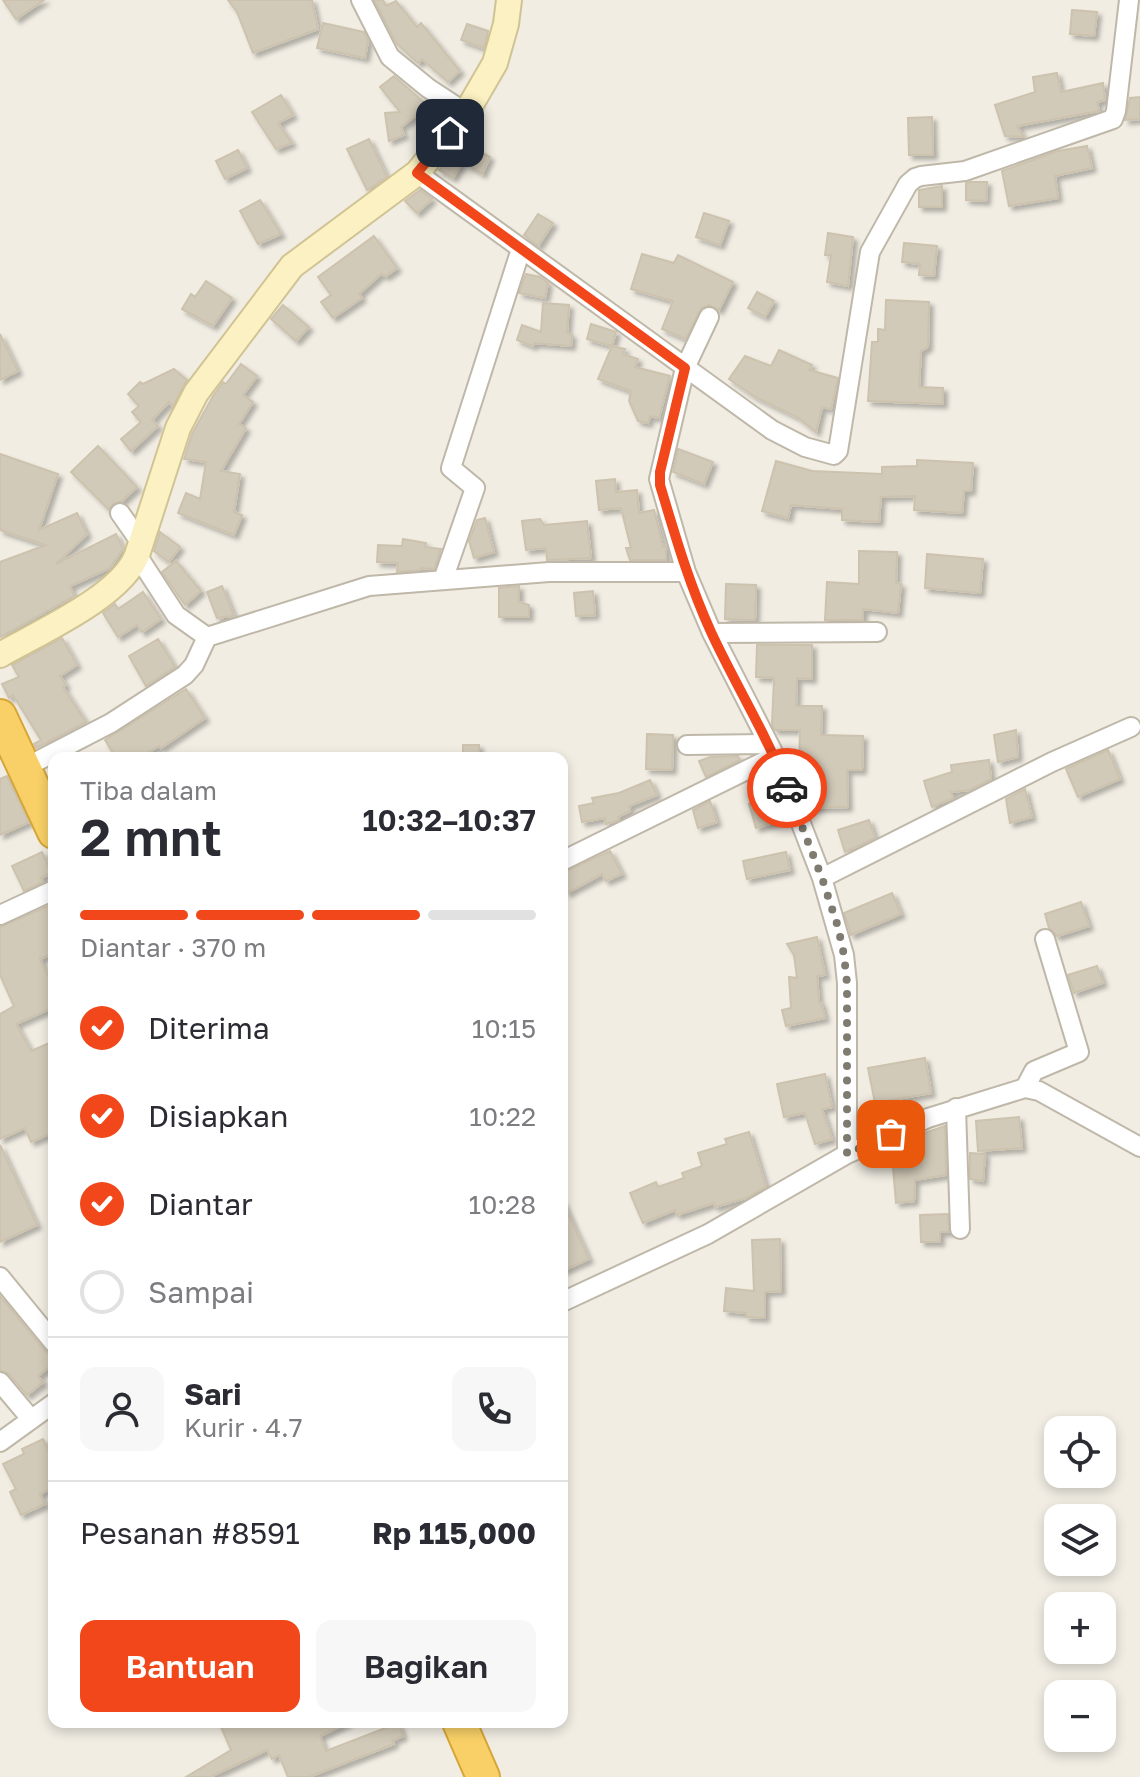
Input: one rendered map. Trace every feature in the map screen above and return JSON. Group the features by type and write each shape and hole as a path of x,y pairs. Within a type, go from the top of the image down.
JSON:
{"highway":[{"path":"0,716 48,819"},
{"path":"462,1728 483,1777"}],"street":[{"path":"361,0 390,57 466,113"},
{"path":"0,655 109,590 127,574 139,549 183,416 211,371 292,266 417,173 466,113 495,63 509,0"},
{"path":"417,173 772,430 805,447 836,455 870,252 908,184 921,176 965,171 1113,119 1129,0"},
{"path":"443,580 475,488 451,468 521,249"},
{"path":"709,317 685,368 659,479 686,572 712,633 772,750 838,927 846,969 847,1154"},
{"path":"120,513 176,615 207,637"},
{"path":"55,752 111,723 185,675 194,665 207,637 361,588 549,572 686,572"},
{"path":"712,633 877,632"},
{"path":"822,878 1052,762 1131,727"},
{"path":"687,745 772,750"},
{"path":"568,858 772,750"},
{"path":"24,768 48,756"},
{"path":"0,915 48,893"},
{"path":"1025,1088 1034,1071 1079,1052 1045,939"},
{"path":"568,1299 708,1234 847,1154 956,1108 1025,1088 1039,1091 1140,1147"},
{"path":"956,1108 960,1229"},
{"path":"0,1277 48,1336"},
{"path":"0,1382 31,1419"},
{"path":"0,1442 48,1407"}],"building":[{"path":"3,0 44,0 16,19"},
{"path":"228,0 312,0 318,29 253,53 237,12"},
{"path":"374,0 383,0 386,6 396,1 417,27 421,23 460,71 448,82 422,59 418,63 397,44"},
{"path":"1072,10 1097,12 1094,36 1070,34"},
{"path":"323,23 364,32 368,41 365,58 317,48"},
{"path":"467,24 488,31 484,48 461,40"},
{"path":"1057,73 1061,92 1103,83 1105,100 1097,102 1099,111 1017,126 1024,137 1005,136 995,105 1035,92 1033,77"},
{"path":"394,76 428,106 401,127 404,135 389,141 385,113 400,112 380,87"},
{"path":"281,95 293,115 278,123 292,143 276,149 252,112"},
{"path":"1140,97 1140,119 1125,120 1130,98"},
{"path":"932,117 933,155 909,155 908,118"},
{"path":"369,139 387,177 367,190 347,149"},
{"path":"462,142 490,157 482,174 463,161 453,178 439,170 452,158"},
{"path":"1087,146 1092,168 1055,176 1058,198 1009,206 1002,171 1058,151"},
{"path":"238,150 247,168 225,179 216,161"},
{"path":"987,182 986,201 966,200 966,183"},
{"path":"942,186 942,207 919,207 919,190"},
{"path":"420,190 432,199 417,213 405,201"},
{"path":"260,200 281,234 258,244 240,211"},
{"path":"704,213 729,221 720,245 696,237"},
{"path":"538,214 553,223 538,246 524,235"},
{"path":"828,233 853,237 848,286 827,282 831,255 825,255"},
{"path":"374,236 397,268 386,276 381,274 359,294 362,298 333,318 321,302 331,295 318,277"},
{"path":"904,243 937,246 934,276 919,275 920,264 902,262"},
{"path":"642,254 674,263 678,255 733,282 719,310 709,305 701,308 686,339 662,329 673,301 631,289"},
{"path":"526,274 540,277 548,283 545,298 519,293"},
{"path":"206,281 232,298 213,326 182,309 191,294 195,297"},
{"path":"757,292 774,301 765,317 748,308"},
{"path":"886,300 929,302 928,347 921,351 919,387 943,388 943,404 868,401 872,342 878,342 878,329 885,330"},
{"path":"543,303 569,305 567,333 572,335 571,346 534,343 533,346 517,340 522,325 541,332"},
{"path":"283,305 309,327 296,341 271,319"},
{"path":"591,324 616,332 612,346 587,339"},
{"path":"0,334 18,371 0,380"},
{"path":"612,346 625,349 623,354 638,359 635,367 670,376 659,418 650,416 648,423 638,421 629,401 631,391 598,379"},
{"path":"779,350 812,365 809,370 838,378 831,409 822,407 816,432 797,417 755,397 729,379 745,356 771,366"},
{"path":"241,364 257,376 243,395 253,402 239,424 246,428 221,471 240,474 234,512 242,515 234,535 178,513 186,493 200,499 206,462 184,459 192,434 213,396"},
{"path":"174,369 187,380 173,406 169,402 152,420 158,426 131,451 121,439 141,422 132,412 139,406 128,394 140,382 143,384"},
{"path":"98,446 137,487 109,510 71,472"},
{"path":"678,449 713,462 704,484 673,472"},
{"path":"0,454 58,474 39,530 77,513 87,534 56,564 116,534 123,549 110,568 70,586 74,596 0,637 0,562 46,545 0,530"},
{"path":"917,460 973,463 971,491 964,491 962,513 914,510 915,496 881,497 879,522 842,520 842,509 791,505 788,518 762,511 776,461 812,471 882,474 882,467 917,466"},
{"path":"615,479 616,492 637,490 639,513 654,510 663,547 666,546 666,560 630,560 626,548 631,548 621,508 599,510 596,481"},
{"path":"485,518 494,552 474,558 469,541 477,520"},
{"path":"540,519 544,525 587,521 591,558 547,560 546,548 526,550 522,521"},
{"path":"160,532 180,547 169,562 154,551"},
{"path":"403,539 441,549 434,569 397,572 398,563 377,562 378,545 402,546"},
{"path":"859,551 897,552 896,583 901,584 898,613 863,609 863,620 825,620 827,582 859,584"},
{"path":"927,554 983,559 980,593 925,588"},
{"path":"176,561 201,591 185,605 162,572"},
{"path":"726,584 756,585 755,620 725,619"},
{"path":"222,586 234,616 217,618 207,592"},
{"path":"519,586 519,602 529,605 529,617 499,617 499,588"},
{"path":"593,591 595,615 576,616 574,593"},
{"path":"143,592 161,619 142,632 137,625 118,637 103,613 115,604 118,609"},
{"path":"62,638 77,665 60,676 66,685 63,687 86,722 36,748 34,744 41,740 13,695 9,698 2,684 19,677 12,665"},
{"path":"158,639 175,667 146,686 129,656"},
{"path":"757,645 812,645 812,679 797,678 796,706 822,706 821,735 863,736 862,770 847,770 848,807 808,808 804,798 803,768 799,768 800,730 775,730 772,724 774,678 756,677"},
{"path":"186,689 205,718 161,748 159,746 149,752 112,752 105,740"},
{"path":"1016,730 1018,757 998,762 994,735"},
{"path":"647,734 673,735 672,770 646,769"},
{"path":"463,745 479,745 479,752 463,752"},
{"path":"1108,750 1120,779 1078,797 1066,769"},
{"path":"738,756 740,760 706,777 699,761 710,757"},
{"path":"989,760 991,779 970,790 951,792 953,798 932,807 924,781 952,772 951,765"},
{"path":"7,776 29,822 0,835 0,779"},
{"path":"650,780 657,795 629,806 630,811 618,817 619,820 606,824 605,818 582,822 579,806 594,803 592,798 619,793"},
{"path":"1025,789 1032,817 1010,823 1006,799"},
{"path":"777,795 786,819 756,828 749,804"},
{"path":"710,801 717,822 698,828 693,810"},
{"path":"869,820 875,838 845,852 838,830"},
{"path":"610,851 622,874 606,881 602,874 568,892 568,870"},
{"path":"42,852 48,865 48,875 41,878 43,882 24,891 12,866"},
{"path":"786,852 790,870 747,879 743,861"},
{"path":"892,893 901,914 851,935 844,913"},
{"path":"1081,902 1089,926 1057,936 1049,928 1045,914"},
{"path":"48,906 48,956 40,959 48,976 48,1010 16,1024 31,1051 48,1044 48,1135 31,1142 25,1128 0,1139 0,1014 14,1006 0,975 0,927"},
{"path":"817,937 825,975 817,976 819,1002 825,1018 786,1026 782,1010 791,1008 789,977 797,978 794,955 787,944"},
{"path":"1097,966 1103,983 1074,993 1068,975"},
{"path":"925,1058 931,1093 875,1103 868,1068"},
{"path":"825,1074 832,1107 822,1109 832,1139 815,1144 805,1113 784,1117 777,1084"},
{"path":"1019,1117 1022,1148 978,1151 976,1121"},
{"path":"945,1126 946,1175 915,1180 914,1201 896,1203 893,1167 916,1158 922,1134"},
{"path":"749,1132 766,1187 746,1198 715,1207 714,1203 677,1215 675,1210 643,1223 630,1193 656,1182 658,1187 684,1178 682,1173 702,1166 698,1153 727,1144 725,1139"},
{"path":"0,1145 37,1225 0,1242"},
{"path":"970,1153 985,1154 983,1181 970,1179"},
{"path":"568,1213 589,1259 568,1268"},
{"path":"948,1214 949,1232 940,1232 940,1242 921,1242 920,1215"},
{"path":"780,1239 781,1291 765,1292 765,1318 724,1311 726,1288 754,1291 752,1240"},
{"path":"0,1296 48,1353 48,1368 38,1376 43,1382 27,1395 9,1374 0,1370"},
{"path":"43,1439 48,1449 48,1490 40,1494 45,1504 21,1515 10,1492 16,1489 3,1464 24,1454 22,1449"},
{"path":"222,1728 337,1728 320,1736 326,1751 385,1728 400,1728 403,1736 392,1741 394,1744 309,1777 288,1777 279,1755 272,1759 267,1750 210,1777 186,1777 231,1750"}],"way so far":[{"path":"787,788 822,878 844,955 847,983 847,1154 891,1134"}],"route":[{"path":"450,133 417,173 685,368 660,472 660,485 694,593 775,756 787,788"}]}
